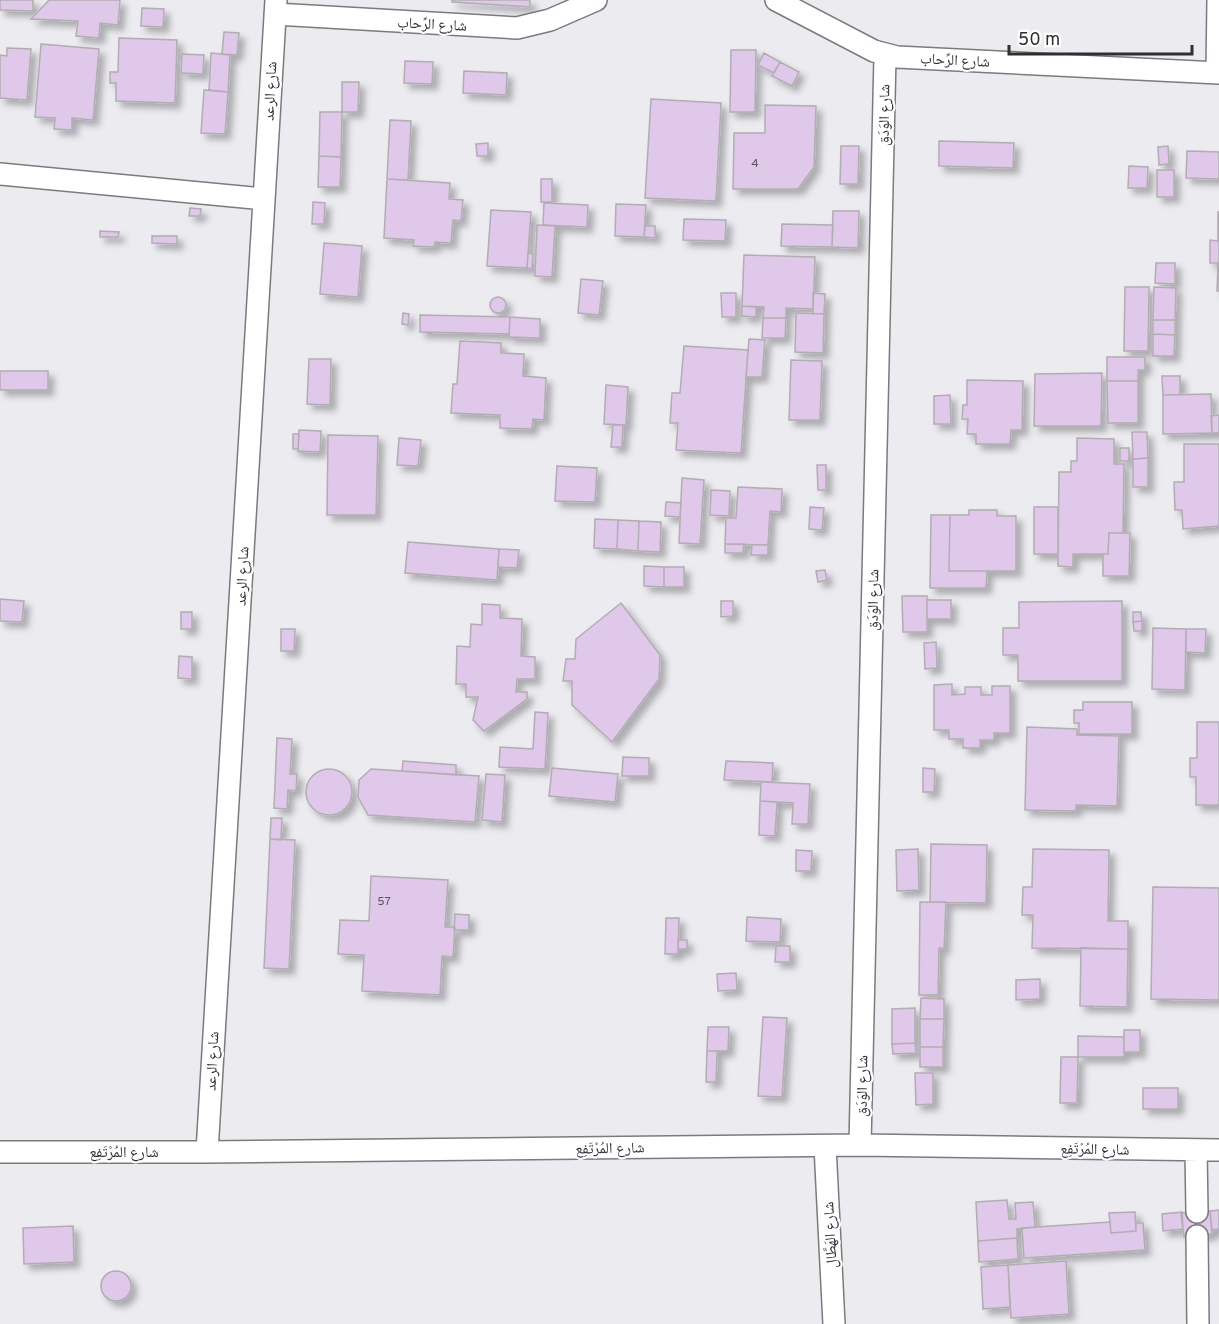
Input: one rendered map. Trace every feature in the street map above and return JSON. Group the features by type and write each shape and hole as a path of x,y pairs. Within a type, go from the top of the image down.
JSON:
{"street":[{"name":"شارع الرِّحاب","path":"776,0 885,56 1218,73"},
{"path":"1218,0 1218,73"},
{"name":"شارع الرِّحاب","path":"275,7 517,28 542,23 589,2"},
{"name":"شارع الرعد","path":"207,1152 275,7"},
{"name":"شارع الوَدَق","path":"860,1145 885,56"},
{"path":"0,174 264,199"},
{"name":"شارع المُرْتَفِع","path":"0,1152 860,1145 1219,1150"},
{"name":"شارع الهَطَّال","path":"825,1146 834,1324"},
{"path":"1196,1150 1197,1212"},
{"path":"1197,1236 1198,1324"}],"building":[{"path":"0,0 33,0 33,11 0,10"},
{"path":"49,0 120,0 118,25 100,23 99,38 76,36 78,21 31,19"},
{"path":"452,0 530,0 530,7 452,2"},
{"path":"142,8 164,9 163,27 141,26"},
{"path":"224,32 239,33 237,55 222,54"},
{"path":"119,38 177,40 175,103 116,101 116,83 110,83 110,72 118,72"},
{"path":"41,44 99,49 93,120 72,118 72,130 54,129 55,118 35,117"},
{"path":"7,48 31,49 27,100 0,98 0,55 7,56"},
{"path":"731,50 756,50 755,112 730,112"},
{"path":"211,53 230,55 228,92 209,90"},
{"path":"764,53 780,62 774,73 758,65"},
{"path":"182,54 204,55 203,74 181,73"},
{"path":"405,61 433,62 432,84 404,83"},
{"path":"780,62 799,72 792,86 772,76"},
{"path":"464,71 507,73 506,95 463,93"},
{"path":"342,82 359,82 358,112 342,112"},
{"path":"204,90 228,92 225,134 201,133"},
{"path":"651,99 721,103 716,201 645,198"},
{"path":"765,105 816,106 814,167 798,189 733,189 734,133 765,133"},
{"path":"320,112 342,112 341,157 319,156"},
{"path":"390,120 411,121 408,180 387,179"},
{"path":"939,141 1014,143 1013,168 939,166"},
{"path":"488,143 488,156 477,156 476,144"},
{"path":"841,146 859,146 858,184 840,184"},
{"path":"1168,146 1169,164 1159,165 1158,147"},
{"path":"1187,151 1219,152 1219,179 1186,178"},
{"path":"319,156 341,157 340,187 318,187"},
{"path":"1129,166 1148,167 1147,188 1128,188"},
{"path":"1157,170 1174,170 1174,197 1157,197"},
{"path":"387,179 450,183 449,199 463,200 461,221 453,220 451,243 435,242 434,247 413,246 414,240 384,238"},
{"path":"541,179 552,179 552,202 541,202"},
{"path":"313,202 325,203 324,224 312,224"},
{"path":"544,203 588,205 587,227 543,225"},
{"path":"616,204 646,205 644,237 615,236"},
{"path":"190,208 201,209 200,216 189,216"},
{"path":"491,210 531,212 527,268 487,266"},
{"path":"833,211 859,211 858,248 832,247"},
{"path":"1218,212 1219,291 1217,291 1218,263 1210,263 1210,240 1218,241"},
{"path":"684,219 726,220 725,241 683,240"},
{"path":"782,224 833,225 832,247 781,246"},
{"path":"537,225 555,226 552,277 535,276"},
{"path":"645,226 655,226 655,238 644,237"},
{"path":"100,231 119,232 118,237 100,237"},
{"path":"152,236 177,236 177,244 152,243"},
{"path":"324,243 362,246 358,297 320,294"},
{"path":"528,253 533,254 532,269 527,268"},
{"path":"744,255 815,257 813,309 786,308 786,318 763,318 764,307 742,306"},
{"path":"1156,263 1175,263 1175,284 1155,283"},
{"path":"581,279 603,281 599,315 578,313"},
{"path":"1125,287 1149,287 1148,351 1124,351"},
{"path":"1154,287 1176,288 1175,320 1153,320"},
{"path":"721,293 736,293 736,317 722,317"},
{"path":"813,293 825,294 824,314 813,314"},
{"path":"495,297 501,297 506,305 504,311 495,313 490,308 490,302"},
{"path":"742,306 756,307 756,317 742,316"},
{"path":"403,313 409,314 408,325 402,324"},
{"path":"796,313 824,314 823,353 795,352"},
{"path":"420,315 510,317 509,334 420,332"},
{"path":"510,317 540,319 540,338 509,337"},
{"path":"763,318 786,318 785,338 762,338"},
{"path":"1153,320 1175,320 1175,335 1153,334"},
{"path":"1153,334 1175,335 1174,356 1153,356"},
{"path":"749,339 765,340 762,377 746,377"},
{"path":"460,341 501,343 501,353 524,354 523,376 546,378 544,420 533,419 532,429 500,428 500,415 451,413 453,384 457,384"},
{"path":"684,346 748,350 741,453 676,450 678,423 670,423 672,393 680,393"},
{"path":"1107,357 1145,357 1145,370 1138,370 1138,381 1107,381"},
{"path":"309,359 331,359 330,405 307,404"},
{"path":"791,360 822,361 820,420 789,420"},
{"path":"0,371 48,371 48,390 0,390"},
{"path":"1102,373 1101,426 1034,426 1035,374"},
{"path":"1162,376 1180,376 1180,395 1163,395"},
{"path":"967,380 1023,381 1022,430 1011,430 1010,444 976,444 976,434 967,434 968,419 962,419 963,405 967,405"},
{"path":"1107,381 1138,381 1138,423 1108,423"},
{"path":"606,385 628,387 626,425 604,424"},
{"path":"1211,394 1212,433 1163,434 1163,395"},
{"path":"950,395 951,424 934,424 934,396"},
{"path":"1219,415 1219,433 1212,433 1211,416"},
{"path":"613,425 623,425 622,447 611,447"},
{"path":"299,430 321,431 320,452 298,451"},
{"path":"1132,432 1147,432 1148,458 1133,459"},
{"path":"293,434 299,434 298,449 293,449"},
{"path":"328,435 378,436 376,515 327,515"},
{"path":"399,438 421,440 418,466 397,465"},
{"path":"1077,438 1114,439 1114,464 1124,464 1123,533 1109,533 1108,554 1073,554 1073,567 1058,566 1059,472 1071,472 1071,461 1077,461"},
{"path":"1184,444 1219,444 1219,526 1183,529 1182,510 1175,510 1174,482 1184,482"},
{"path":"1120,448 1129,448 1129,461 1120,461"},
{"path":"1148,458 1148,487 1133,487 1133,459"},
{"path":"817,465 826,465 826,490 818,490"},
{"path":"557,466 597,468 595,502 555,501"},
{"path":"682,478 704,480 700,544 679,543"},
{"path":"738,487 782,489 781,512 770,511 768,545 725,544 726,518 736,518"},
{"path":"711,490 730,491 729,516 710,515"},
{"path":"666,502 681,503 680,517 665,516"},
{"path":"810,507 824,508 822,530 809,529"},
{"path":"1034,507 1058,507 1058,554 1034,554"},
{"path":"969,510 997,510 997,516 1016,516 1016,571 949,571 950,515 969,515"},
{"path":"931,515 950,515 949,571 987,571 986,588 930,588"},
{"path":"595,519 618,520 617,549 594,548"},
{"path":"618,520 639,521 638,551 617,549"},
{"path":"639,521 661,522 660,552 638,551"},
{"path":"1109,533 1130,533 1129,576 1103,576 1103,554 1108,554"},
{"path":"408,542 499,549 497,580 405,573"},
{"path":"725,544 744,544 743,553 725,553"},
{"path":"752,545 768,545 768,555 751,555"},
{"path":"499,549 519,550 517,568 498,567"},
{"path":"644,566 664,567 664,587 644,586"},
{"path":"664,567 684,567 684,587 664,587"},
{"path":"825,570 827,580 818,582 816,571"},
{"path":"902,596 927,596 927,632 903,632"},
{"path":"0,599 24,601 22,622 0,621"},
{"path":"927,600 951,600 951,619 927,619"},
{"path":"721,601 733,601 733,616 721,617"},
{"path":"1122,601 1122,681 1018,681 1018,655 1003,655 1003,628 1019,628 1019,602"},
{"path":"621,603 660,655 659,679 612,742 572,705 572,681 563,681 566,659 575,659 576,639"},
{"path":"482,604 500,605 500,618 522,619 521,656 535,657 535,679 517,679 516,692 527,692 527,699 484,731 473,720 478,697 466,697 466,684 456,684 457,646 470,647 471,624 482,625"},
{"path":"181,612 192,612 192,629 181,629"},
{"path":"1133,612 1141,612 1142,621 1133,622"},
{"path":"1142,621 1142,631 1134,631 1133,622"},
{"path":"1153,628 1186,629 1185,690 1152,689"},
{"path":"281,629 295,629 294,651 281,651"},
{"path":"1186,629 1206,629 1205,653 1186,652"},
{"path":"936,642 937,668 925,669 924,643"},
{"path":"179,656 192,657 192,679 178,678"},
{"path":"952,684 952,695 965,694 965,687 981,687 981,695 992,695 992,686 1010,686 1010,733 994,733 994,740 980,740 980,748 963,748 963,739 949,739 949,730 934,730 934,685"},
{"path":"1083,702 1132,702 1132,734 1079,734 1079,723 1074,723 1074,710 1083,710"},
{"path":"535,712 548,713 545,769 499,767 500,747 533,749"},
{"path":"1197,722 1219,722 1219,805 1196,805 1196,777 1190,777 1190,758 1197,758"},
{"path":"1027,727 1077,729 1077,735 1119,736 1117,806 1076,805 1076,811 1025,810"},
{"path":"277,738 292,739 290,774 297,774 296,791 288,790 287,809 274,808"},
{"path":"623,757 649,758 649,776 622,776"},
{"path":"403,761 456,765 456,775 402,771"},
{"path":"726,761 773,763 772,782 724,780"},
{"path":"552,768 618,774 615,802 549,796"},
{"path":"923,768 935,769 934,792 923,792"},
{"path":"329,769 345,776 352,792 345,808 329,815 313,808 306,792 313,776"},
{"path":"371,769 479,776 475,822 368,815 358,797 359,780"},
{"path":"486,774 505,775 502,822 482,820"},
{"path":"761,782 810,784 808,824 792,824 793,803 760,801"},
{"path":"760,801 777,802 775,836 759,835"},
{"path":"271,818 282,818 281,840 270,839"},
{"path":"270,839 295,840 289,969 264,968"},
{"path":"931,844 987,845 986,903 930,902"},
{"path":"918,849 919,890 897,891 896,850"},
{"path":"1033,849 1109,850 1108,921 1128,921 1128,949 1032,948 1033,915 1022,915 1023,887 1032,887"},
{"path":"796,850 812,851 811,871 796,871"},
{"path":"371,876 448,880 445,927 455,927 453,957 442,956 440,995 362,991 364,955 338,954 340,920 369,921"},
{"path":"1153,887 1219,888 1219,1000 1151,999"},
{"path":"920,902 946,902 944,949 939,948 938,995 919,995"},
{"path":"455,914 469,915 469,930 454,930"},
{"path":"747,917 781,919 780,942 746,941"},
{"path":"666,918 679,918 678,954 665,954"},
{"path":"678,940 687,940 687,949 678,949"},
{"path":"776,946 790,946 790,962 775,962"},
{"path":"1081,948 1128,949 1127,1007 1080,1006"},
{"path":"736,973 737,990 718,991 717,974"},
{"path":"1040,979 1040,999 1016,1000 1016,980"},
{"path":"921,998 944,999 944,1019 920,1019"},
{"path":"915,1008 915,1043 892,1044 892,1009"},
{"path":"763,1017 787,1018 782,1097 758,1096"},
{"path":"920,1019 944,1019 943,1047 920,1047"},
{"path":"708,1027 729,1027 728,1051 707,1051"},
{"path":"1124,1030 1140,1030 1140,1052 1124,1052"},
{"path":"1078,1036 1124,1037 1124,1057 1078,1057"},
{"path":"915,1043 916,1053 893,1054 892,1044"},
{"path":"920,1047 943,1047 943,1067 920,1067"},
{"path":"707,1051 717,1051 716,1082 706,1082"},
{"path":"1061,1057 1078,1057 1077,1103 1060,1103"},
{"path":"915,1073 933,1073 933,1104 916,1105"},
{"path":"1143,1088 1178,1088 1178,1109 1143,1109"},
{"path":"1007,1200 1009,1219 1016,1219 1015,1203 1033,1202 1035,1227 1017,1229 1017,1238 978,1241 976,1202"},
{"path":"1219,1210 1219,1229 1212,1230 1210,1211"},
{"path":"1210,1211 1212,1234 1184,1237 1181,1213"},
{"path":"1135,1212 1136,1231 1111,1233 1109,1213"},
{"path":"1182,1212 1183,1229 1163,1231 1162,1214"},
{"path":"1110,1222 1111,1233 1136,1231 1136,1223 1143,1223 1145,1250 1024,1258 1022,1228"},
{"path":"73,1226 74,1262 24,1264 23,1228"},
{"path":"1017,1238 1018,1259 979,1262 978,1241"},
{"path":"1066,1261 1069,1314 1011,1318 1008,1265"},
{"path":"1008,1265 1010,1307 983,1309 981,1267"},
{"path":"116,1271 127,1275 131,1286 127,1297 116,1301 105,1297 101,1286 105,1275"}]}
